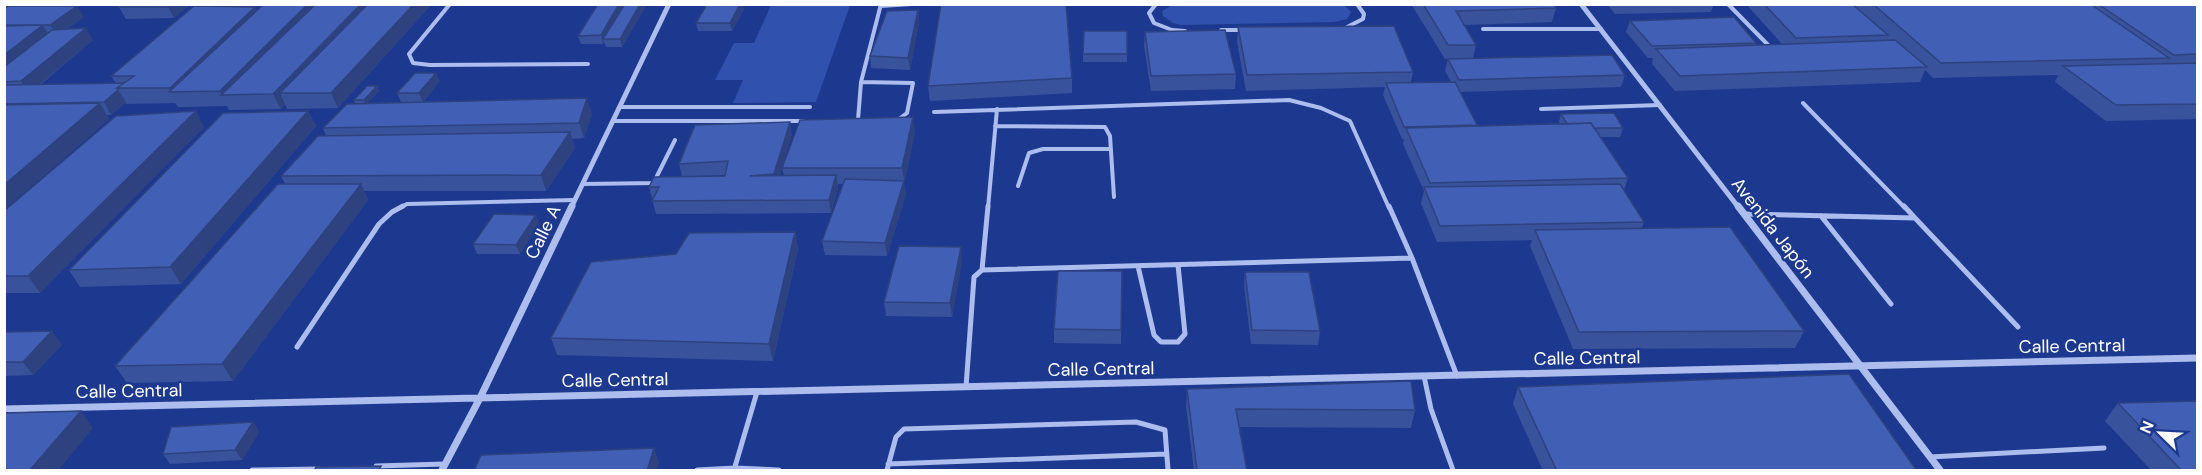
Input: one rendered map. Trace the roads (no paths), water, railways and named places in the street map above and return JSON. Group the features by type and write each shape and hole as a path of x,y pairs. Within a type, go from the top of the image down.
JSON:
{"street":[{"name":"Calle A","path":"444,467 480,398 669,4"},
{"name":"Avenida Japón","path":"1581,4 1862,366 1940,471"},
{"name":"Calle Central","path":"4,409 2198,358"}],"lane":[{"path":"450,4 409,54 413,63 430,65 588,64"},
{"path":"858,120 861,82 881,5 911,4"},
{"path":"1156,4 1149,13 1154,23 1172,30 1196,31"},
{"path":"1339,28 1358,24 1363,19 1362,9 1357,4"},
{"path":"1362,9 1369,4"},
{"path":"1728,4 1772,49"},
{"path":"1483,29 1601,30"},
{"path":"1220,30 1244,30"},
{"path":"861,82 913,83 907,113 902,119 891,121"},
{"path":"934,112 1288,100 1328,111 1350,121 1412,258 1457,376"},
{"path":"1803,103 2018,327"},
{"path":"1541,109 1659,105"},
{"path":"620,107 810,107"},
{"path":"982,270 997,109"},
{"path":"847,120 869,120"},
{"path":"613,121 813,121"},
{"path":"995,126 1084,125 1105,128 1110,136 1112,149 1114,197"},
{"path":"654,183 675,140"},
{"path":"1018,186 1029,153 1043,149 1112,149"},
{"path":"583,184 665,183"},
{"path":"297,347 379,224 406,204 575,200"},
{"path":"1744,214 1915,218"},
{"path":"1821,216 1891,304"},
{"path":"966,387 974,277 982,270 1412,258"},
{"path":"1138,266 1154,334 1161,342 1178,342 1185,334 1178,265"},
{"path":"1424,376 1431,409 1453,471"},
{"path":"734,469 757,392"},
{"path":"1167,454 887,467 896,437 904,429 1136,422 1165,430 1167,454 1168,471"},
{"path":"1930,457 2104,448"},
{"path":"370,467 444,467"},
{"path":"252,471 327,468"},
{"path":"697,471 734,469 779,471"}]}
